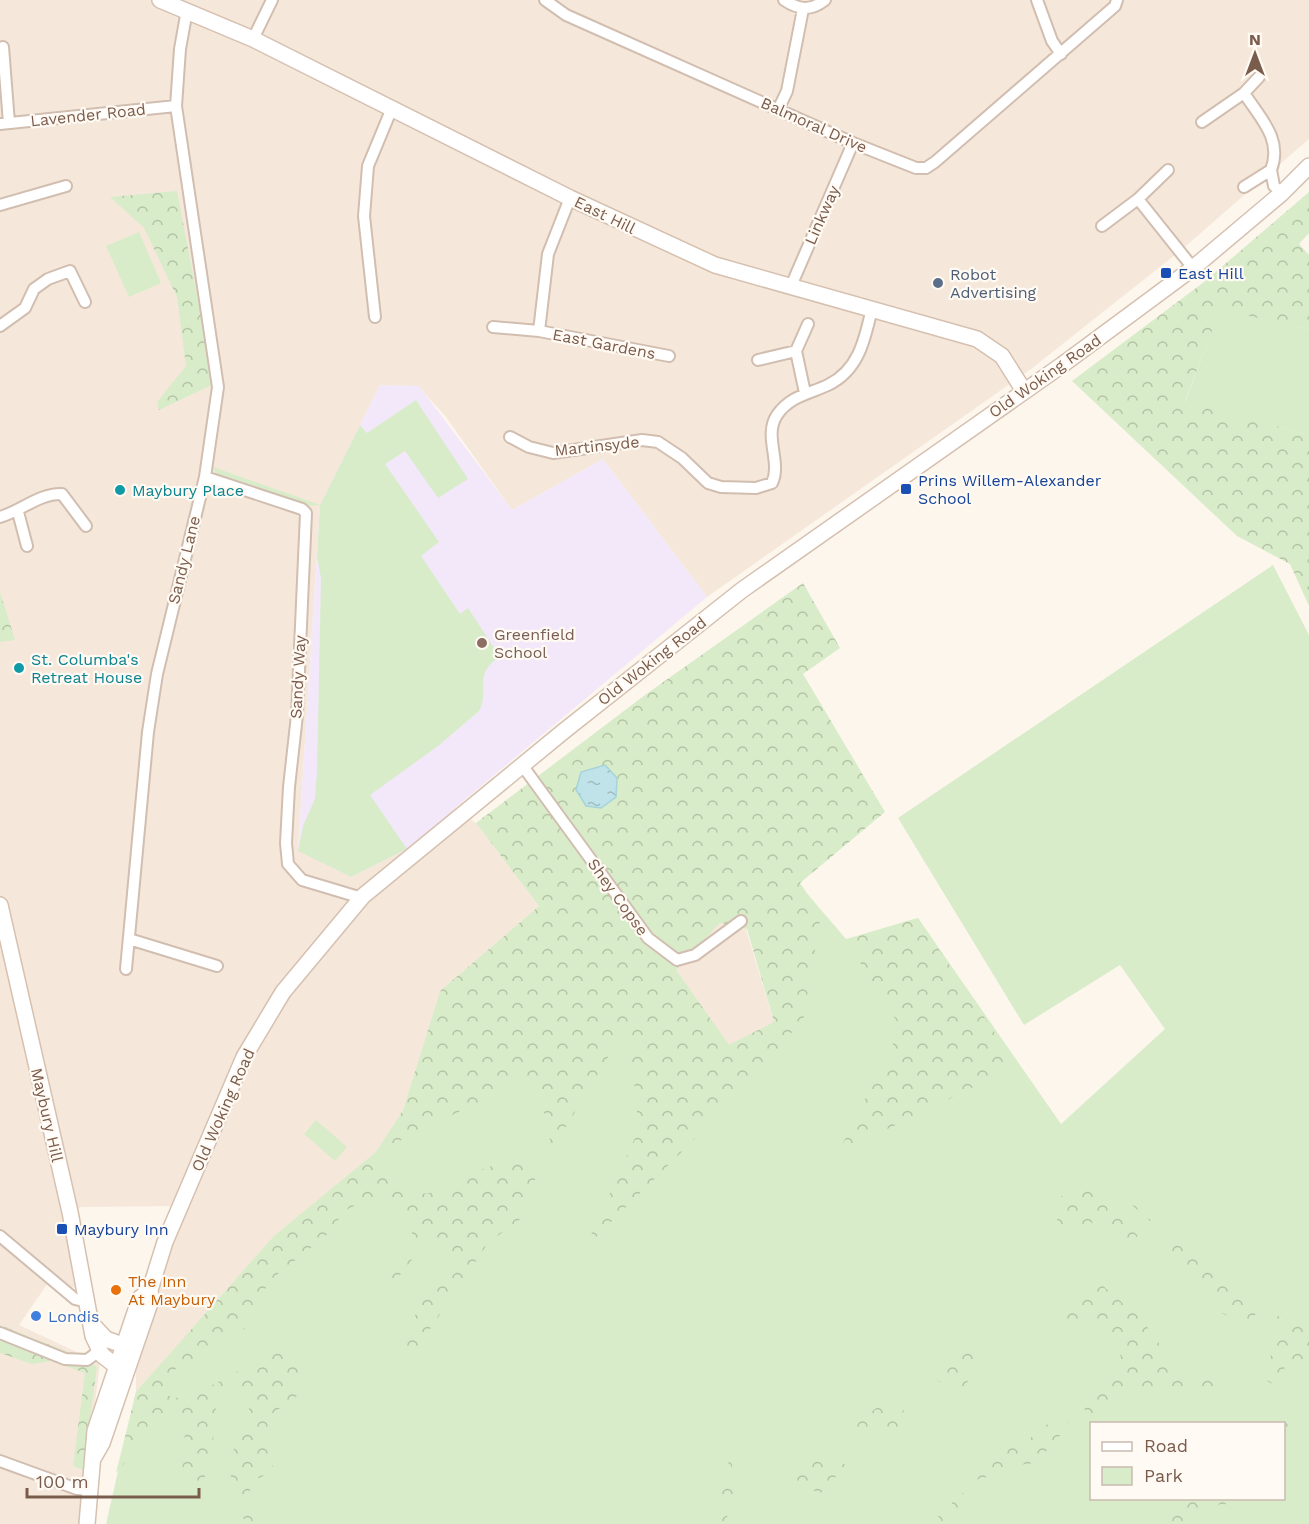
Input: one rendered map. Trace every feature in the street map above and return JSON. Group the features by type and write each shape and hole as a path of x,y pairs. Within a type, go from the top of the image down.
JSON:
{"main road":[{"name":"East Hill","path":"160,0 182,5 570,198 715,265 977,339 1002,356 1024,391"},
{"name":"Old Woking Road","path":"87,1524 95,1431 128,1348 151,1300 150,1290 165,1242 244,1057 283,992 362,898 522,765 742,590 1024,391 1193,268 1282,193 1309,166"},
{"name":"Maybury Hill","path":"0,905 93,1325 93,1336 99,1351"},
{"path":"93,1325 106,1339 128,1348"},
{"path":"99,1351 121,1368"}],"street":[{"path":"253,39 272,0"},
{"name":"Balmoral Drive","path":"545,0 566,15 853,143 916,168 926,168 1061,54 1115,6 1117,0"},
{"path":"784,0 803,9 816,7 825,0"},
{"path":"1037,0 1052,41 1061,54"},
{"name":"Sandy Lane","path":"126,969 148,732 157,674 204,477 217,409 217,367 176,106 182,5"},
{"path":"778,110 787,91 803,9"},
{"path":"3,47 5,124"},
{"path":"1202,123 1244,93 1259,77"},
{"path":"1244,93 1275,140 1276,155 1271,170 1274,186 1282,193"},
{"name":"Lavender Road","path":"5,124 176,106"},
{"path":"375,317 364,216 368,166 392,108"},
{"name":"Linkway","path":"791,286 853,143"},
{"path":"1102,226 1138,199 1168,170"},
{"path":"1244,187 1271,170"},
{"path":"0,205 66,186"},
{"name":"East Gardens","path":"539,331 548,254 570,198"},
{"path":"1138,199 1193,268"},
{"path":"0,326 25,308 34,289 48,279 70,271 85,302"},
{"name":"Martinsyde","path":"510,437 529,447 553,453 642,440 658,442 682,458 708,483 721,487 756,488 772,483 775,476 771,435 777,415 790,401 827,386 847,373 863,348 872,308"},
{"path":"805,393 796,351 808,324"},
{"name":"East Gardens","path":"493,327 539,331 669,356"},
{"path":"758,360 796,351"},
{"name":"Sandy Way","path":"204,477 302,509 306,513 297,715 288,810 288,864 302,880 362,898"},
{"path":"0,517 18,512 50,494 62,494 86,526"},
{"path":"18,512 27,546"},
{"name":"Shey Copse","path":"522,765 648,938 677,960 695,955 741,921"},
{"path":"129,939 217,966"},
{"path":"0,1236 75,1299 87,1302"},
{"path":"0,1333 65,1359 87,1360 99,1351"},
{"path":"0,1461 77,1489 89,1490"}],"shaded area":[{"path":"0,0 1309,0 1309,139 1180,251 1031,369 707,597 603,459 512,510 446,417 419,387 380,385 320,505 298,850 351,877 415,845 455,808 476,823 539,906 440,991 403,1110 375,1153 274,1236 136,1392 136,1370 177,1206 81,1207 66,1215 77,1288 48,1283 19,1325 100,1363 80,1524 0,1524"},
{"name":"Greenfield School","path":"380,385 419,386 512,510 603,459 707,597 455,808 415,845 351,877 298,851 320,505"},
{"path":"720,923 746,929 774,1023 729,1046 676,970"}],"green space":[{"path":"177,191 214,384 159,410 157,402 186,366 177,297 144,228 110,197"},
{"path":"1309,192 1309,233 1299,244 1309,255 1309,329 1220,310 1185,401 1309,435 1309,606 1290,564 1237,536 1072,381 1204,282"},
{"path":"139,232 161,283 129,297 106,246"},
{"path":"1220,309 1309,329 1309,435 1185,402"},
{"path":"416,400 468,479 438,498 405,451 385,464 439,542 421,556 460,614 468,608 500,657 486,670 479,711 438,746 370,795 407,849 351,877 298,851 303,826 315,799 317,772 321,578 317,557 320,505 360,425 367,433"},
{"path":"213,467 320,505 306,506 217,476"},
{"path":"1273,565 1309,635 1309,1524 106,1524 136,1392 274,1236 375,1153 676,970 729,1045 773,1023 804,890 846,939 918,918 1061,1124 1165,1029 1120,965 1024,1025 898,818"},
{"path":"803,583 840,648 803,674 885,812 800,883 821,914 804,1017 755,1079 585,1248 639,1129 628,1024 552,1150 536,1074 375,1153 403,1110 440,991 539,906 476,823 645,695","holes":["720,923 747,929 774,1022 729,1045 676,970"]},
{"path":"0,592 15,640 0,642"},
{"path":"918,918 1017,1066 838,1153 901,1028 846,940"},
{"path":"316,1120 347,1147 335,1161 304,1134"},
{"path":"375,1153 392,1181 411,1193 431,1192 494,1165 516,1162 538,1170 523,1217 488,1243 418,1347 402,1349 422,1302 452,1261 448,1242 430,1236 394,1283 382,1282 412,1243 412,1224 396,1209 370,1198 346,1210 325,1237 270,1280 244,1329 169,1373 165,1395 186,1400 247,1366 291,1346 305,1365 300,1394 273,1413 268,1435 273,1469 260,1478 248,1478 251,1496 264,1524 246,1524 230,1488 233,1451 249,1415 249,1396 236,1388 216,1406 211,1464 203,1480 191,1484 182,1474 186,1416 162,1420 116,1473 136,1392 274,1236"},
{"path":"1084,1182 1138,1236 1124,1243 1089,1221 1061,1235 1053,1202"},
{"path":"1137,1197 1157,1214 1150,1221 1132,1205"},
{"path":"1180,1241 1207,1253 1225,1275 1262,1308 1246,1324 1219,1312 1216,1296 1193,1282 1181,1271 1170,1248"},
{"path":"1102,1285 1141,1319 1158,1341 1165,1361 1180,1372 1215,1380 1218,1394 1159,1385 1148,1394 1128,1388 1114,1409 1087,1422 1084,1406 1093,1398 1121,1357 1105,1324 1084,1321 1068,1328 1060,1317"},
{"path":"1270,1314 1292,1320 1309,1320 1309,1366 1284,1368 1287,1381 1273,1384 1263,1379 1277,1337"},
{"path":"0,1325 78,1356 97,1367 83,1470 73,1466 85,1373 52,1361 32,1364 0,1353"},
{"path":"975,1339 980,1363 962,1390 930,1378"},
{"path":"881,1405 904,1410 895,1436 850,1426"},
{"path":"1309,1409 1309,1420 1285,1443 1285,1423"},
{"path":"1075,1412 1057,1439 1034,1462 965,1482 994,1460 999,1460 1006,1449 1029,1440 1039,1428"},
{"path":"821,1450 846,1465 821,1493 785,1481"},
{"path":"731,1459 737,1499 723,1524 717,1524 722,1472"},
{"path":"958,1490 967,1496 972,1495 974,1504 962,1516 956,1518 957,1524 944,1524 931,1507 932,1502 939,1500 947,1516 953,1510 951,1493"},
{"path":"1192,1500 1228,1500 1229,1504 1211,1505 1193,1522 1152,1524 1185,1508"}],"water":[{"path":"605,765 617,778 616,797 601,808 586,806 576,790 581,772"}],"place":[{"name":"East Hill","path":"1166,273"},
{"name":"Robot Advertising","path":"938,283"},
{"name":"Prins Willem-Alexander School","path":"906,489"},
{"name":"Maybury Place","path":"120,490"},
{"name":"Greenfield School","path":"482,643"},
{"name":"St. Columba's Retreat House","path":"19,668"},
{"name":"Maybury Inn","path":"62,1229"},
{"name":"The Inn At Maybury","path":"116,1290"},
{"name":"Londis","path":"36,1316"}]}
